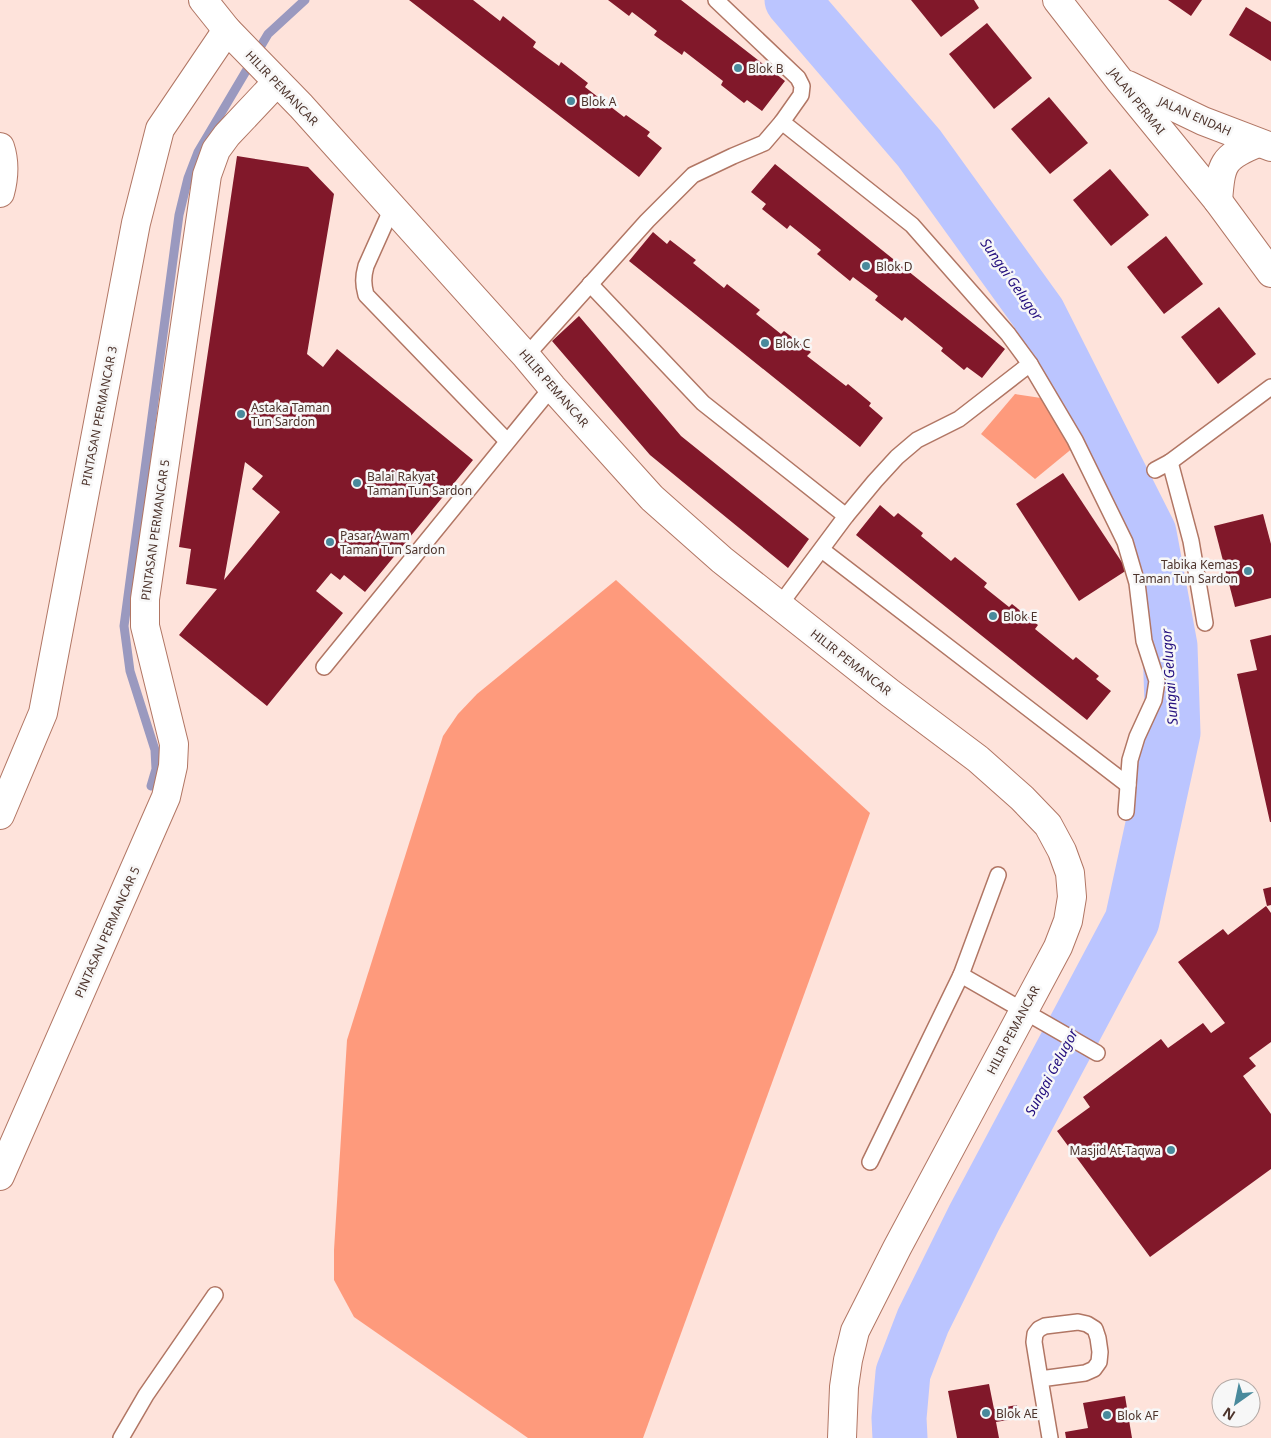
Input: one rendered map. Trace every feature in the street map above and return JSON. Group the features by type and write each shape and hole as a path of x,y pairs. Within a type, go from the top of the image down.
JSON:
{"street":[{"name":"HILIR PEMANCAR","path":"203,0 235,39 271,75 392,208 652,498 722,560 779,606 978,759 1022,798 1048,825 1062,851 1070,873 1072,897 1068,921 1035,1017 897,1248 855,1331 844,1387 842,1438"},
{"name":"JALAN PERMAI","path":"1056,0 1218,201 1271,273"},
{"name":"PINTASAN PERMANCAR 3","path":"0,815 43,713 136,223 160,129 235,39"},
{"name":"PINTASAN PERMANCAR 5","path":"0,1176 166,797 173,766 174,744 145,626 145,599 207,175 216,150 271,75"},
{"name":"JALAN ENDAH","path":"1120,81 1203,120 1264,145"},
{"path":"1218,201 1220,176 1227,160 1239,150 1264,145"},
{"path":"0,146 4,179 0,193"}],"lane":[{"path":"526,356 647,221 692,175 764,143 801,95 802,86 798,78 716,0"},
{"path":"782,122 912,225 1008,334 1030,364 1075,440 1125,542 1137,583 1144,641 1157,681 1154,700 1137,737 1130,760 1126,812"},
{"path":"392,208 366,266 363,276 366,294 507,441"},
{"path":"590,284 703,403 846,516"},
{"path":"779,606 846,516 897,457 917,440 959,419 1030,364"},
{"path":"324,666 552,387"},
{"path":"1155,470 1170,462 1271,387"},
{"path":"1170,462 1191,541 1205,623"},
{"path":"822,550 1128,785"},
{"path":"870,1162 961,975 998,875"},
{"path":"961,975 1097,1052"},
{"path":"121,1438 146,1395 215,1295"},
{"path":"1040,1379 1085,1373 1094,1369 1099,1362 1100,1352 1095,1329 1087,1324 1078,1322 1045,1326 1035,1334 1034,1342 1040,1379 1050,1438"}],"shaded area":[{"path":"1015,394 1041,398 1074,447 1035,479 981,434"},
{"path":"616,580 870,813 643,1438 528,1438 354,1317 334,1280 334,1250 347,1040 443,736 458,714 477,694"}],"building":[{"name":"Blok A","path":"409,0 473,0 500,21 503,16 536,42 533,47 559,66 561,62 588,83 585,87 624,117 626,115 650,132 647,136 662,148 639,177"},
{"name":"Blok B","path":"608,0 681,0 785,81 762,111 747,100 744,103 721,85 723,81 684,51 682,55 654,35 657,31 632,12 629,16"},
{"path":"911,0 974,0 979,8 941,37"},
{"path":"1168,0 1202,0 1191,16"},
{"path":"1246,7 1271,22 1271,61 1229,35"},
{"path":"987,23 1032,78 994,109 949,54"},
{"path":"1049,97 1088,143 1050,174 1011,129"},
{"path":"237,156 308,167 334,194 307,354 323,367 337,349 473,460 365,592 344,575 340,580 331,573 316,591 343,613 267,706 179,635 217,589 186,584 191,549 179,547","holes":["245,462 263,476 252,489 280,512 224,580"]},
{"name":"Blok D","path":"775,164 1005,349 982,378 967,367 964,370 941,351 943,348 905,317 902,321 875,300 878,296 853,277 850,281 817,254 821,250 790,225 787,229 762,209 766,204 751,192"},
{"path":"1110,169 1149,215 1111,246 1073,200"},
{"name":"Blok C","path":"653,232 667,244 670,240 696,260 693,263 724,288 727,284 760,310 756,314 781,334 784,331 811,352 807,356 846,386 848,384 871,403 869,406 883,418 860,447 629,261"},
{"path":"1166,236 1203,284 1164,314 1127,267"},
{"path":"1219,307 1256,354 1218,384 1181,337"},
{"path":"579,316 681,436 809,539 788,568 650,455 552,341"},
{"path":"1063,473 1127,570 1079,601 1016,504"},
{"name":"Blok E","path":"880,505 894,517 898,513 923,533 921,536 951,561 955,557 987,583 984,587 1009,607 1012,604 1038,625 1035,629 1073,660 1076,657 1099,676 1096,679 1111,691 1087,720 856,535"},
{"name":"Tabika Kemas Taman Tun Sardon","path":"1263,514 1271,544 1271,598 1235,607 1214,526"},
{"path":"1271,635 1270,822 1237,674 1257,670 1250,640"},
{"path":"1271,887 1271,905 1267,906 1263,889"},
{"name":"Masjid At-Taqwa","path":"1266,906 1271,913 1271,1042 1249,1058 1256,1066 1243,1076 1271,1114 1271,1169 1150,1257 1057,1131 1090,1107 1083,1097 1161,1039 1168,1048 1203,1023 1211,1033 1225,1023 1178,962 1223,929 1228,935"},
{"name":"Blok AE","path":"989,1384 994,1409 1017,1405 1019,1418 996,1422 999,1438 957,1438 948,1391"},
{"name":"Blok AF","path":"1125,1396 1132,1438 1066,1438 1065,1432 1088,1428 1083,1403"}],"waterway":[{"path":"151,786 156,769 155,750 130,671 124,626 179,215 188,178 198,152 268,34 305,0"},
{"name":"Sungai Gelugor","path":"792,0 919,148 1038,313 1149,533 1170,646 1173,733 1132,921 974,1218 923,1321 903,1373 899,1418 900,1438"}],"place":[{"name":"Blok B","path":"738,68"},
{"name":"Blok A","path":"571,101"},
{"name":"Blok D","path":"866,266"},
{"name":"Blok C","path":"765,343"},
{"name":"Astaka Taman Tun Sardon","path":"241,414"},
{"name":"Balai Rakyat Taman Tun Sardon","path":"357,483"},
{"name":"Pasar Awam Taman Tun Sardon","path":"330,542"},
{"name":"Tabika Kemas Taman Tun Sardon","path":"1248,571"},
{"name":"Blok E","path":"993,616"},
{"name":"Masjid At-Taqwa","path":"1171,1150"},
{"name":"Blok AE","path":"986,1413"},
{"name":"Blok AF","path":"1107,1415"}]}
